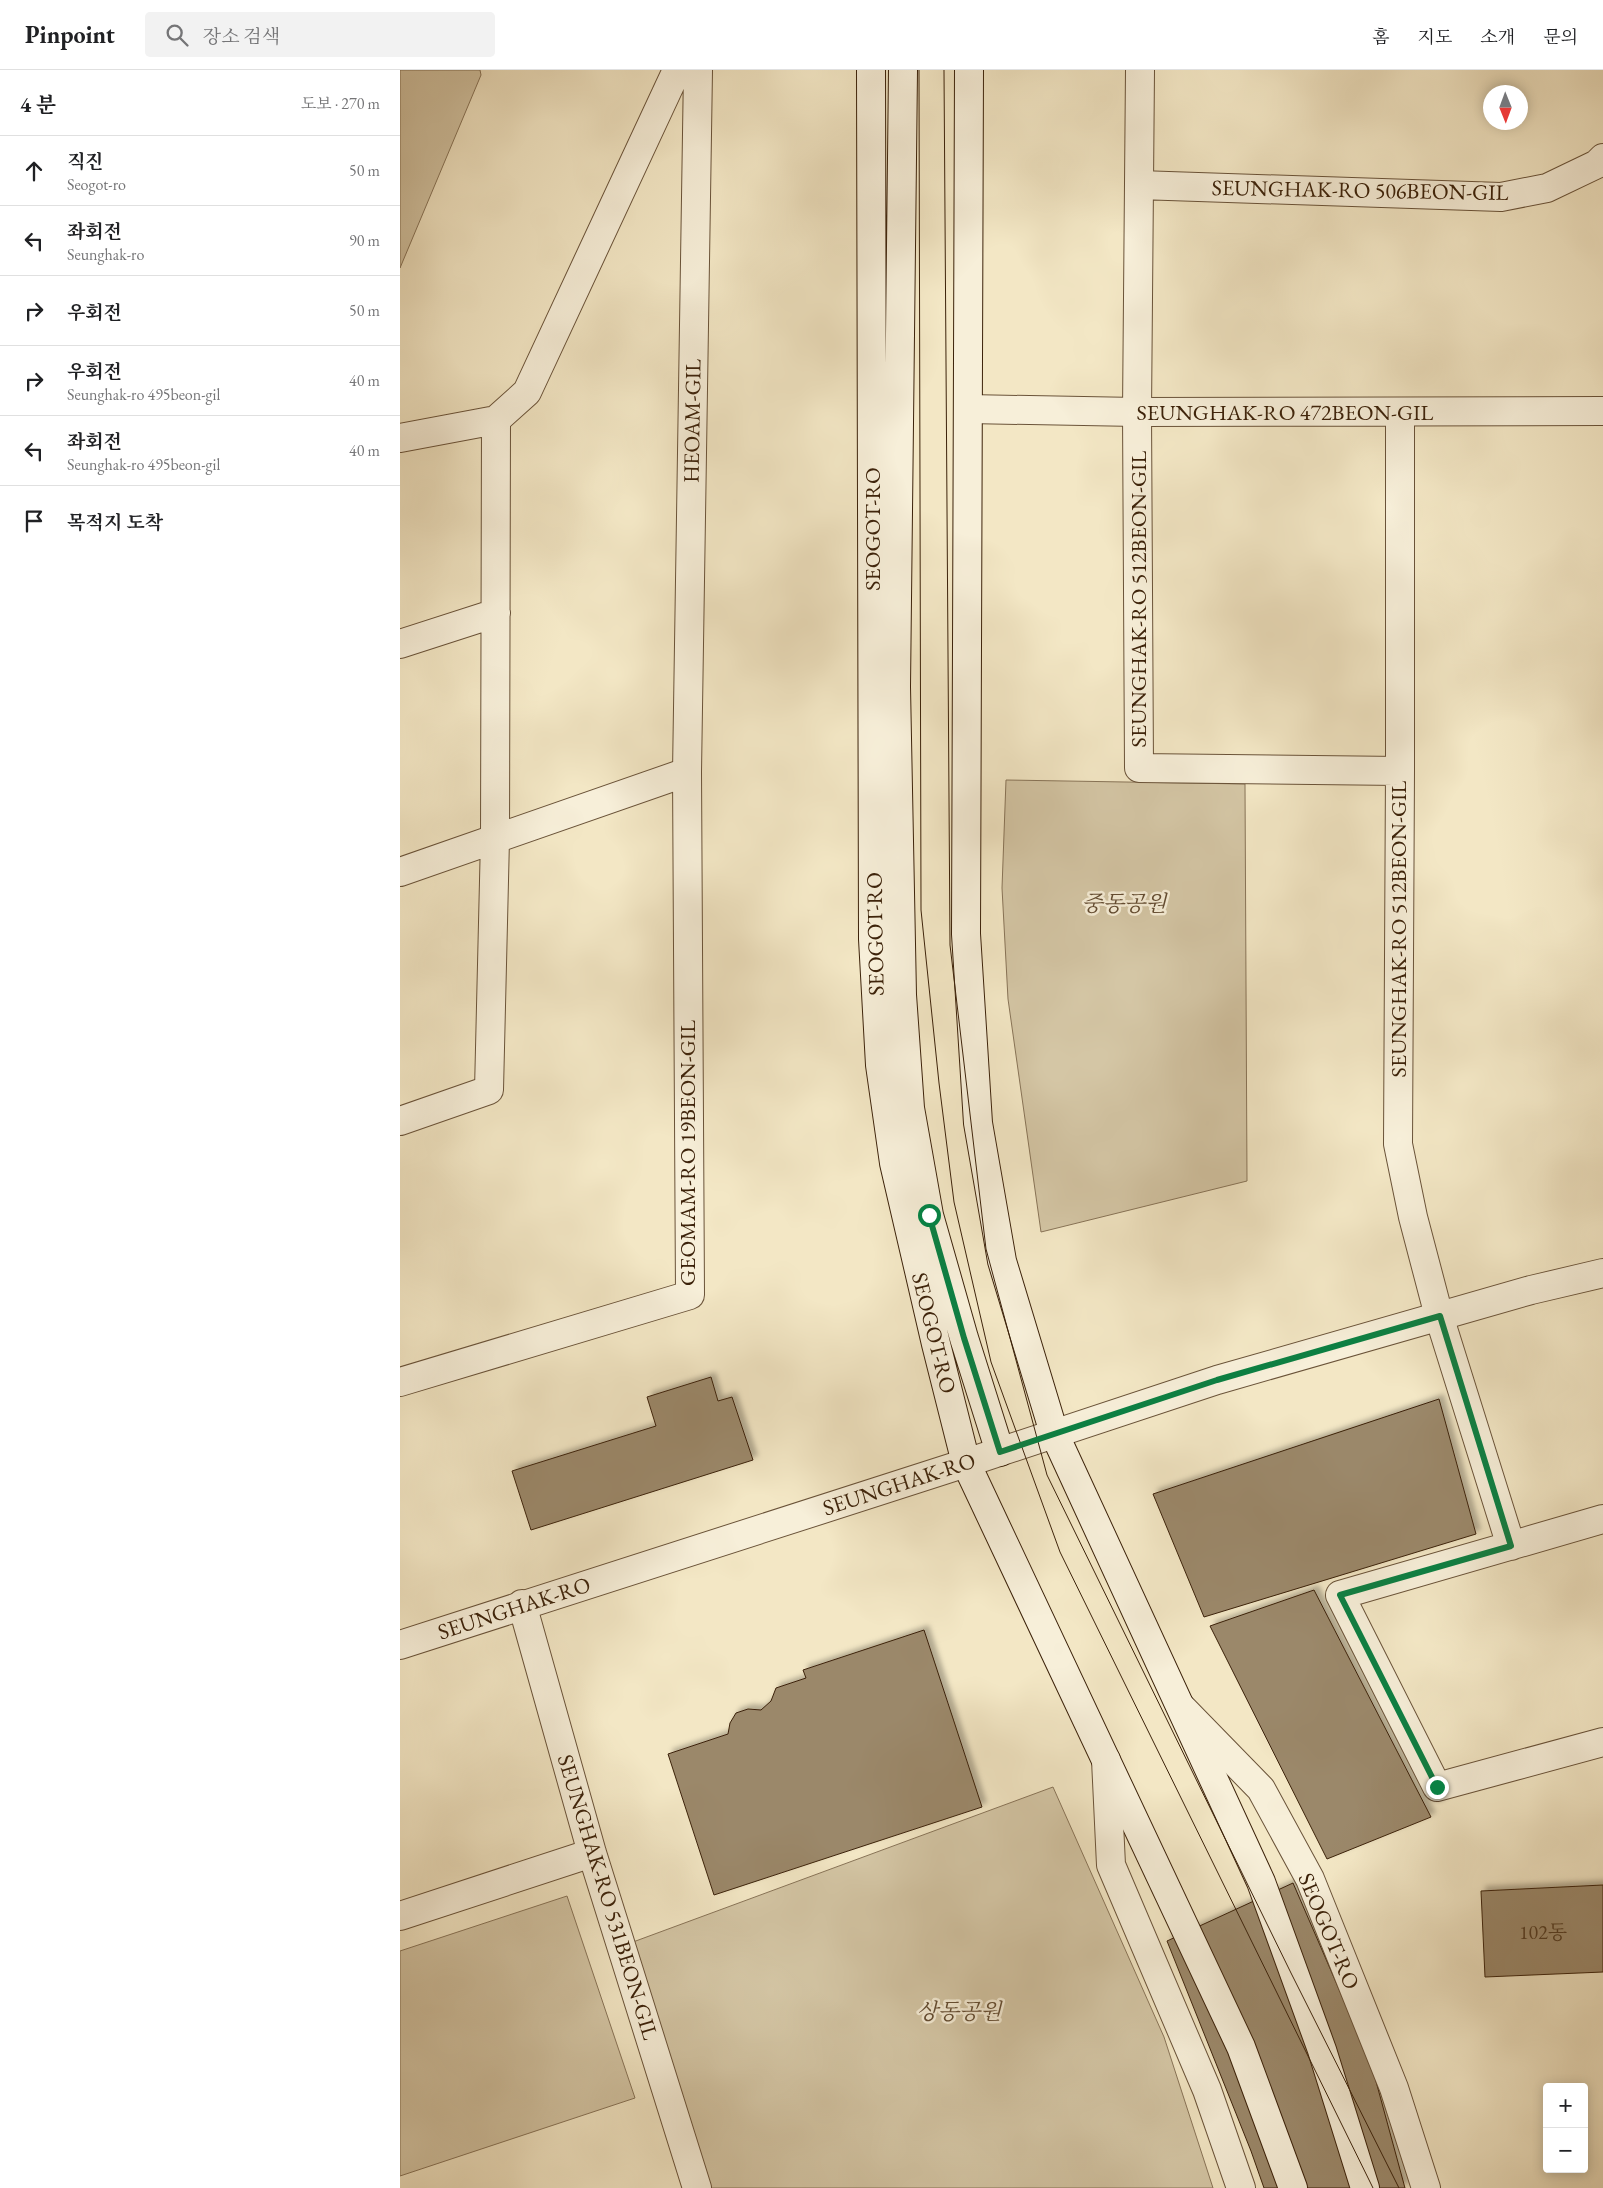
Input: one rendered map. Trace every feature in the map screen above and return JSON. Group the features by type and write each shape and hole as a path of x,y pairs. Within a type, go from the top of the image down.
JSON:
{"street":[{"path":"400,438 496,420 527,392 677,70"},
{"name":"HEOAM-GIL","path":"687,772 698,70"},
{"name":"SEOGOT-RO","path":"871,70 873,939 880,1065 894,1163 966,1463 1106,1756 1241,2047 1293,2188"},
{"name":"SEOGOT-RO","path":"902,70 896,688 902,995 910,1108 929,1215 964,1338 1000,1452"},
{"name":"SEOGOT-RO","path":"969,70 966,934 978,1123 1002,1261 1054,1432 1261,1882 1322,2050 1365,2188"},
{"name":"SEUNGHAK-RO 512BEON-GIL","path":"1140,70 1137,412 1139,768 1400,771 1398,1144 1412,1217 1440,1316 1511,1546"},
{"name":"SEUNGHAK-RO 506BEON-GIL","path":"1139,185 1501,197 1547,188 1597,164 1603,158"},
{"name":"SEUNGHAK-RO 472BEON-GIL","path":"968,409 1137,412 1603,411"},
{"path":"1400,412 1400,771"},
{"path":"400,1122 489,1090 495,839 496,420"},
{"path":"400,644 496,613"},
{"path":"400,872 687,772"},
{"name":"GEOMAM-RO 19BEON-GIL","path":"400,1382 690,1295 687,772"},
{"name":"SEUNGHAK-RO","path":"400,1645 522,1604 1000,1452 1054,1432 1217,1380 1531,1290 1603,1273"},
{"path":"1603,1519 1340,1595 1437,1787 1603,1742"},
{"name":"SEUNGHAK-RO 531BEON-GIL","path":"522,1604 592,1852 697,2188"},
{"name":"SEOGOT-RO","path":"1179,1705 1261,1789 1310,1879 1394,2088 1426,2188"},
{"name":"SEOGOT-RO","path":"1106,1756 1111,1865 1207,2090 1241,2188"},
{"path":"400,1916 592,1852"}],"green space":[{"path":"400,70 480,70 481,75 400,268"},
{"name":"중동공원","path":"1006,780 1245,784 1247,1181 1041,1232 1008,999 1002,888"},
{"name":"상동공원","path":"1053,1787 1164,2037 1213,2188 710,2188 633,1942"},
{"path":"567,1896 635,2098 400,2176 400,1951"}],"building":[{"path":"711,1377 718,1401 732,1397 753,1460 531,1530 512,1471 656,1426 647,1397"},
{"path":"1439,1399 1476,1534 1204,1617 1153,1494"},
{"path":"1314,1590 1431,1817 1327,1859 1210,1626"},
{"path":"924,1630 982,1807 714,1895 668,1754 728,1734 730,1723 736,1713 748,1709 761,1710 771,1701 776,1688 806,1678 803,1670"},
{"path":"1293,1883 1371,2063 1405,2188 1264,2188 1167,1941"},
{"path":"1603,1885 1603,1972 1485,1977 1481,1891"}],"tram line":[{"path":"919,70 921,910 939,1083 954,1202 991,1362 1060,1552 1373,2188"},
{"path":"944,70 950,945 986,1249 1047,1475 1291,1973 1399,2188"}],"route":[{"path":"929,1215 964,1338 1000,1452 1054,1432 1217,1380 1440,1316 1511,1546 1340,1595 1437,1787"}]}
